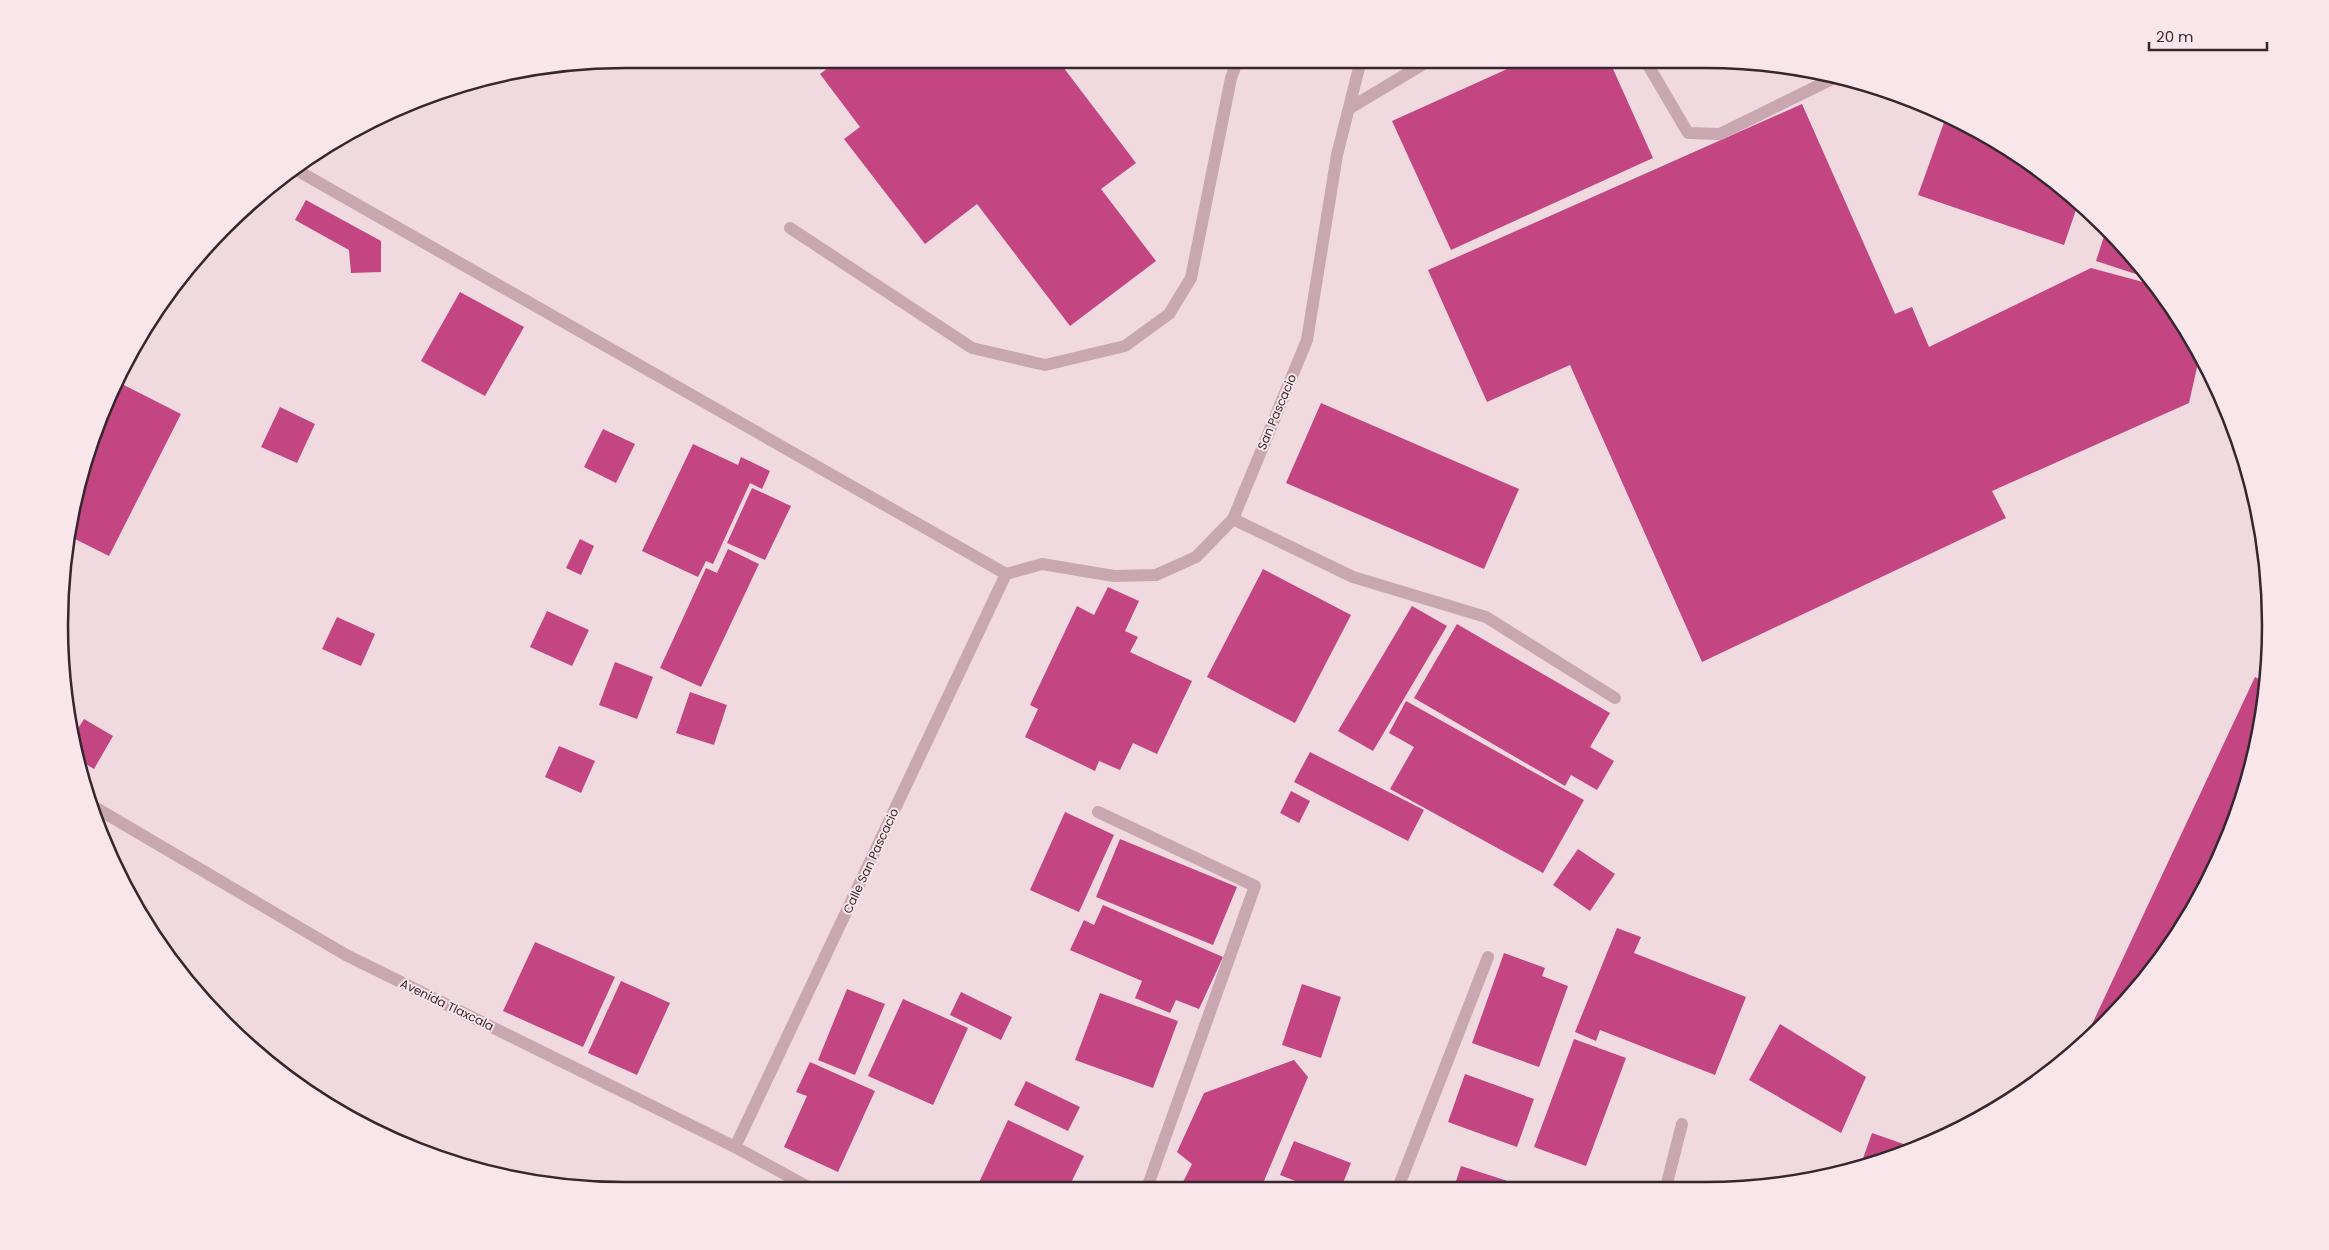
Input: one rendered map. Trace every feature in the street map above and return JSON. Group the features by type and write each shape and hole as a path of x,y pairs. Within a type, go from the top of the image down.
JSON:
{"street":[{"path":"790,228 972,348 1045,365 1125,346 1168,314 1190,278 1231,78 1235,68"},
{"name":"San Pascacio","path":"1006,574 1042,564 1114,576 1156,575 1196,557 1233,519 1308,340 1337,155 1359,68"},
{"path":"1350,108 1417,68"},
{"path":"1650,68 1688,133 1720,134 1827,81"},
{"path":"300,172 1006,574"},
{"path":"1233,519 1353,577 1486,617 1616,698"},
{"name":"Calle San Pascacio","path":"735,1147 1006,574"},
{"name":"Avenida Tlaxcala","path":"99,810 346,955 735,1147 799,1182"},
{"path":"1098,812 1255,886 1149,1182"},
{"path":"1400,1182 1488,957"},
{"path":"1667,1182 1682,1124"}],"building":[{"path":"828,68 1064,68 1136,163 1101,189 1156,261 1070,326 977,204 925,244 844,139 860,127 820,74"},
{"path":"1509,68 1613,68 1653,158 1451,250 1392,121"},
{"path":"1802,104 1895,314 1912,307 1929,347 2091,268 2143,282 2168,315 2197,366 2189,403 1992,491 2006,518 1702,662 1570,365 1487,402 1428,270"},
{"path":"1944,122 2014,161 2076,210 2064,245 1918,195"},
{"path":"306,200 381,241 381,272 351,273 349,250 295,220"},
{"path":"2104,237 2137,274 2096,261"},
{"path":"460,292 524,327 485,396 421,361"},
{"path":"122,384 181,414 109,556 74,539 86,481 97,446"},
{"path":"1321,403 1519,489 1484,569 1286,483"},
{"path":"280,407 315,424 297,463 261,447"},
{"path":"603,429 635,444 616,483 584,467"},
{"path":"693,444 738,465 741,457 770,471 762,489 750,483 713,564 706,561 698,577 642,551"},
{"path":"752,488 791,506 765,560 727,543"},
{"path":"580,539 594,546 581,575 566,568"},
{"path":"728,549 759,564 701,687 660,668 706,568 717,573"},
{"path":"1263,569 1351,615 1295,723 1207,677"},
{"path":"1108,587 1139,601 1125,631 1138,637 1130,652 1192,681 1157,754 1133,743 1120,770 1099,761 1095,771 1025,737 1038,709 1030,705 1077,606 1094,615"},
{"path":"1412,606 1447,626 1373,751 1338,731"},
{"path":"547,611 589,630 572,666 530,647"},
{"path":"337,617 375,634 361,666 322,649"},
{"path":"1457,624 1610,713 1590,747 1614,761 1597,790 1571,775 1565,786 1414,698"},
{"path":"615,662 653,677 637,719 599,705"},
{"path":"2255,677 2259,679 2257,698 2243,769 2232,804 2204,872 2168,935 2123,993 2092,1025"},
{"path":"690,692 727,705 714,745 676,733"},
{"path":"1406,701 1584,800 1543,873 1390,789 1414,747 1389,733"},
{"path":"84,719 113,736 94,769 85,763 77,730"},
{"path":"559,746 595,761 581,793 545,777"},
{"path":"1310,752 1424,810 1408,841 1294,782"},
{"path":"1291,791 1310,801 1299,823 1280,813"},
{"path":"1065,812 1114,835 1079,912 1030,890"},
{"path":"1120,839 1237,887 1213,945 1096,897"},
{"path":"1578,849 1615,874 1590,911 1553,885"},
{"path":"1103,905 1223,957 1199,1009 1176,1000 1170,1013 1135,998 1142,981 1070,950 1084,920 1094,925"},
{"path":"1617,928 1641,937 1634,953 1746,997 1715,1075 1600,1030 1596,1041 1575,1032"},
{"path":"535,942 615,977 583,1047 503,1011"},
{"path":"1504,953 1545,968 1542,976 1568,986 1539,1067 1472,1043"},
{"path":"621,981 670,1003 637,1075 588,1053"},
{"path":"1302,984 1341,997 1321,1058 1282,1045"},
{"path":"847,989 885,1004 855,1075 818,1060"},
{"path":"961,992 1012,1017 1001,1040 950,1015"},
{"path":"1100,993 1178,1021 1153,1088 1075,1060"},
{"path":"903,999 968,1028 933,1105 868,1076"},
{"path":"1780,1024 1866,1077 1841,1133 1749,1080"},
{"path":"1574,1039 1626,1058 1586,1166 1534,1147"},
{"path":"1294,1060 1308,1077 1264,1182 1183,1182 1192,1164 1177,1152 1204,1093"},
{"path":"810,1062 875,1091 838,1172 784,1147 807,1096 796,1092"},
{"path":"1465,1074 1534,1099 1517,1147 1448,1122"},
{"path":"1026,1081 1080,1107 1068,1131 1014,1105"},
{"path":"1008,1120 1084,1156 1071,1182 979,1182"},
{"path":"1872,1133 1905,1145 1883,1153 1863,1159"},
{"path":"1294,1141 1351,1163 1343,1182 1298,1182 1280,1175"},
{"path":"1461,1166 1511,1182 1456,1182"}]}
